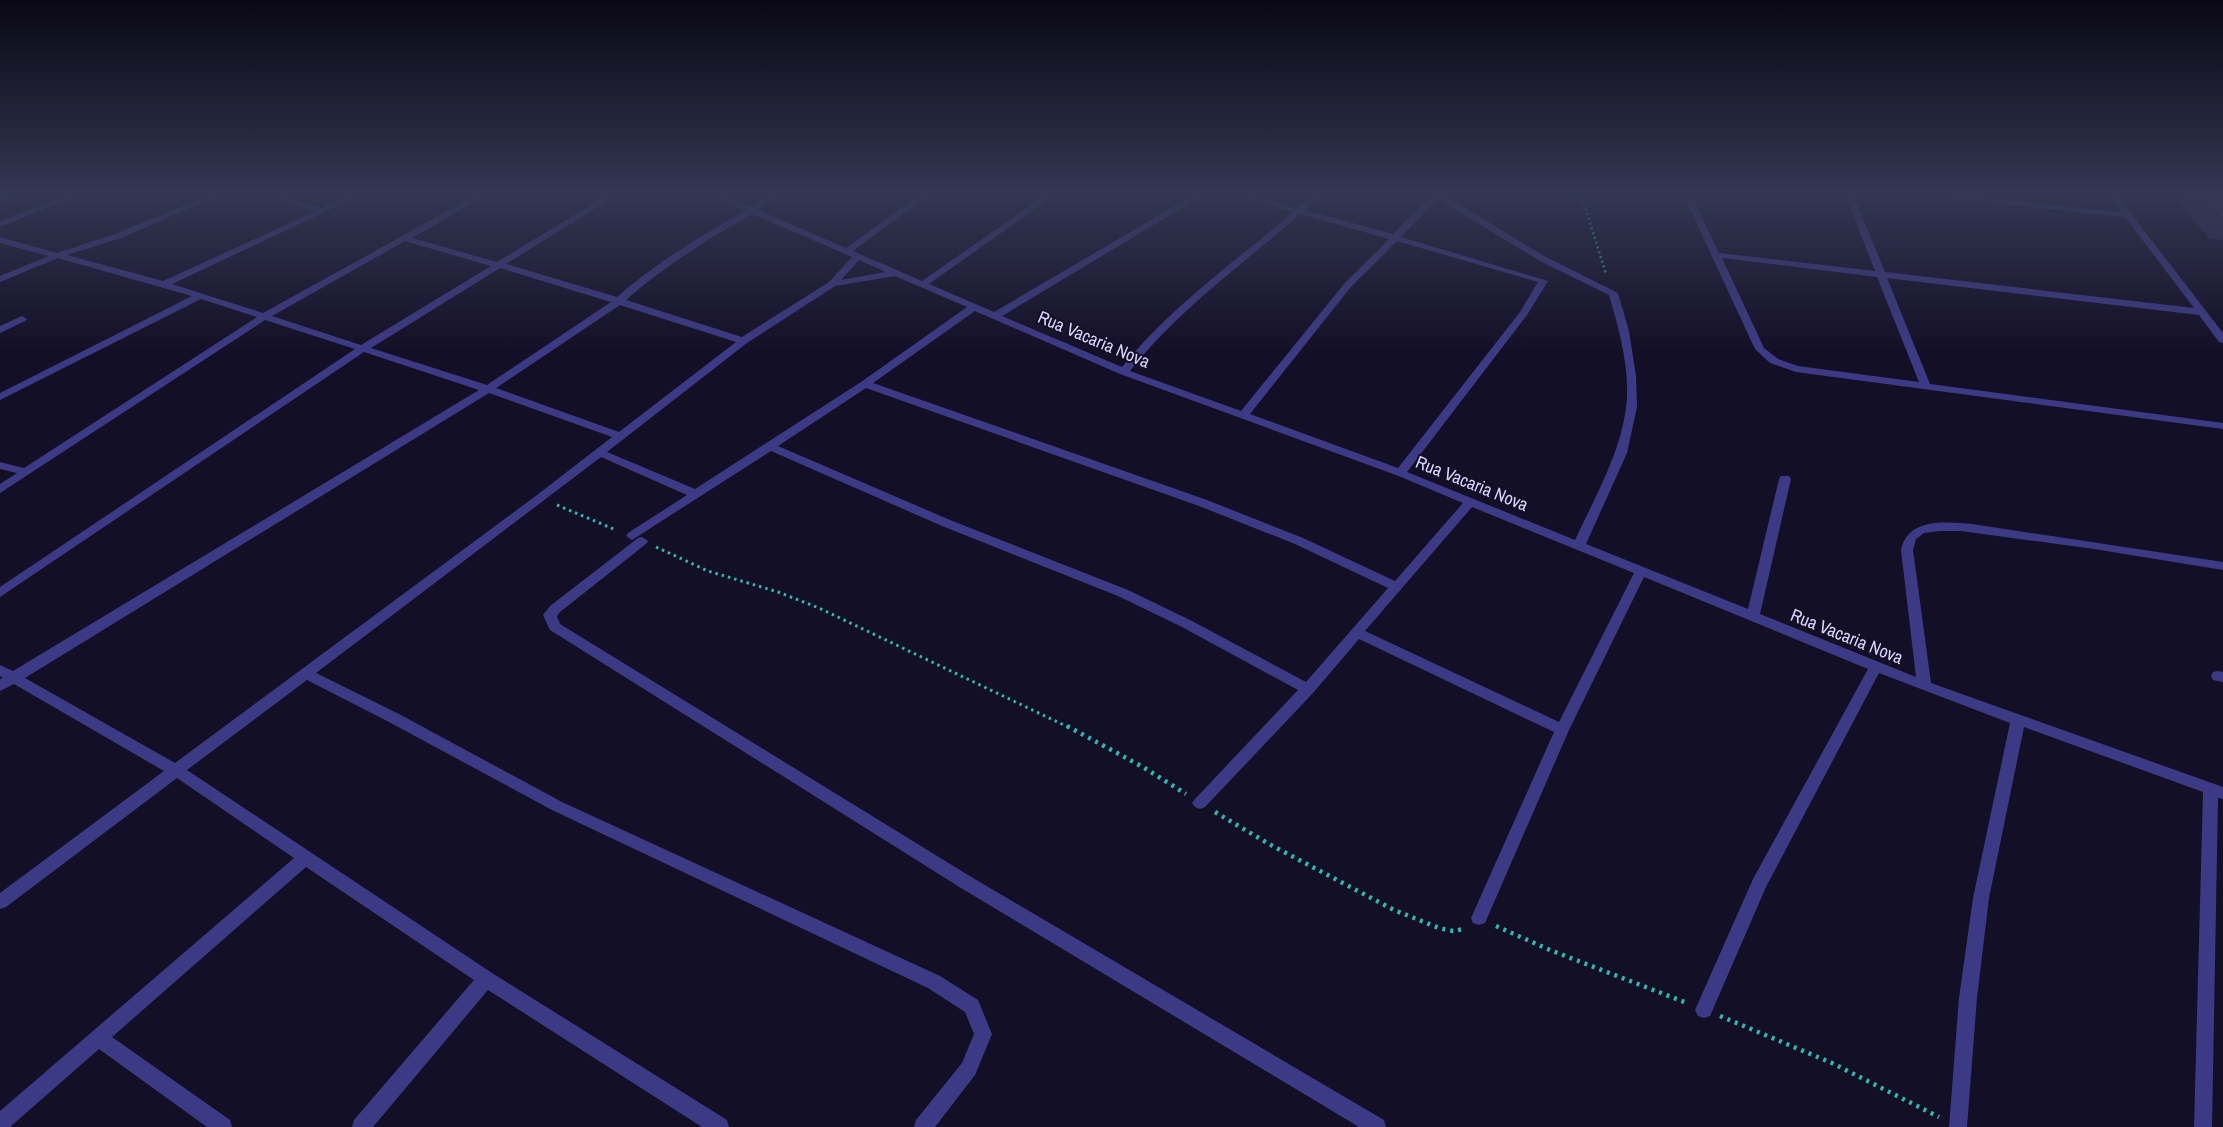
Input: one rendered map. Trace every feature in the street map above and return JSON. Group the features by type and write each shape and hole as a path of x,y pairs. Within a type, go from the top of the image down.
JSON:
{"street":[{"path":"23,247 164,284 488,389 620,436"},
{"path":"0,279 56,256 85,247"},
{"path":"164,284 244,247"},
{"path":"0,490 264,316 388,247"},
{"path":"434,247 620,301 743,341"},
{"path":"0,593 363,348 529,247"},
{"path":"4,678 488,389 620,301 645,278 689,247"},
{"name":"Rua Vacaria Nova","path":"837,247 1124,372 1400,472 1924,686 2217,791"},
{"path":"847,251 853,247"},
{"path":"923,284 977,247"},
{"path":"995,316 1112,247"},
{"path":"1124,372 1157,332 1209,283 1256,247"},
{"path":"1244,415 1347,286 1387,247"},
{"path":"1425,247 1543,282"},
{"path":"1524,247 1553,264 1612,293 1624,331 1631,376 1632,407 1620,453 1579,545"},
{"path":"1713,247 1760,349 1774,362 1796,369 2223,426"},
{"path":"1870,247 1925,385"},
{"path":"2152,247 2223,340"},
{"path":"1717,255 2201,312"},
{"path":"0,902 541,498 743,341 832,284 858,256"},
{"path":"1400,472 1524,313 1553,264"},
{"path":"832,284 898,273"},
{"path":"0,398 200,296"},
{"path":"974,307 866,384 772,447 696,494 637,539 555,609 550,615 555,627 967,883 1377,1127"},
{"path":"0,330 22,320"},
{"path":"866,384 1203,503 1299,541 1397,587"},
{"path":"772,447 946,523 1123,593 1186,624 1308,689"},
{"path":"598,452 696,494"},
{"path":"0,465 26,472"},
{"path":"1753,617 1785,479"},
{"path":"1200,803 1308,689 1471,502"},
{"path":"1924,686 1907,550 1912,536 1919,531 1935,527 1975,529 2088,544 2223,566"},
{"path":"1479,918 1562,730 1640,571"},
{"path":"1357,633 1562,730"},
{"path":"1704,1010 1759,884 1876,666"},
{"path":"306,674 394,718 557,806 934,982 972,1006 983,1034 969,1069 922,1127"},
{"path":"4,678 176,772 486,979 718,1126"},
{"path":"1958,1127 1968,998 1982,898 2018,720"},
{"path":"2203,1127 2217,791"},
{"path":"0,1123 305,858"},
{"path":"361,1127 486,979"},
{"path":"98,1038 223,1127"}],"path":[{"path":"1597,247 1612,293"},
{"path":"541,498 708,571 778,592 819,608 1083,734 1143,767 1269,844 1394,910 1439,928 1453,931 1467,928 1479,918"}]}
